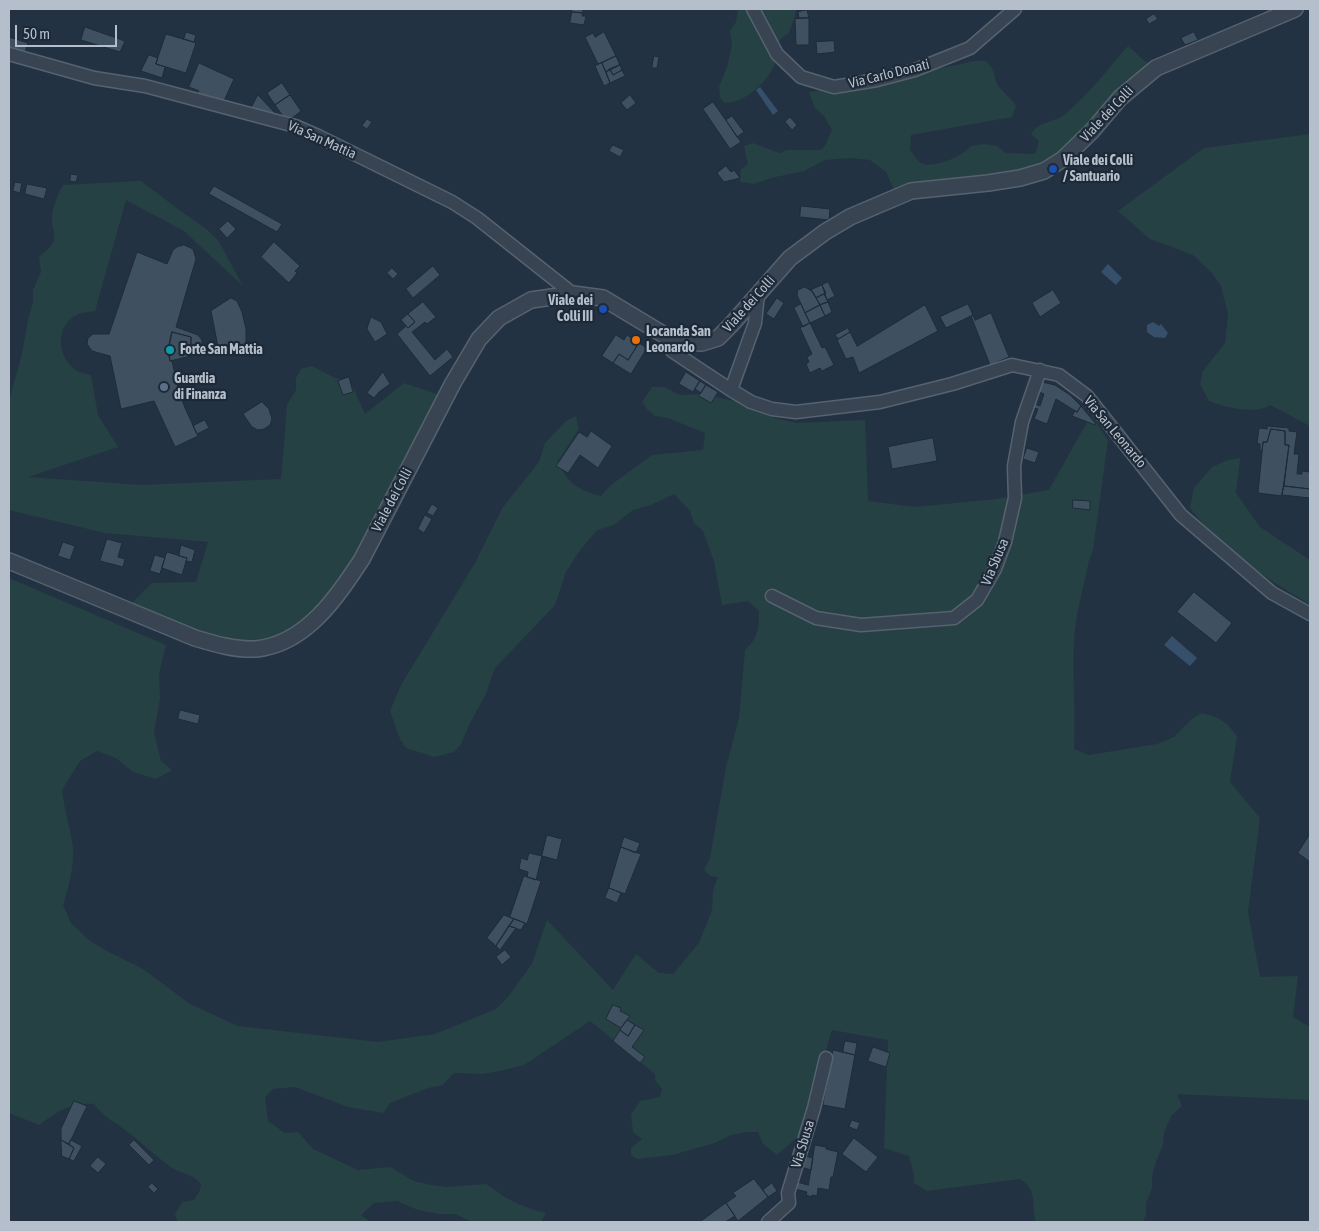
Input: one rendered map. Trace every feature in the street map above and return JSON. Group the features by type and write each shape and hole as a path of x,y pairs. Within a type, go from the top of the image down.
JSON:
{"street":[{"name":"Via Carlo Donati","path":"753,9 777,54 801,78 834,87 877,80 916,70 970,48 1015,9"},
{"name":"Viale dei Colli","path":"9,561 195,638 219,646 256,649 274,645 293,637 312,623 345,584 362,559 453,383 479,340 498,318 531,300 573,294 603,298 666,336 684,342 702,344 718,338 732,325 790,258 833,227 878,204 911,191 988,183 1020,178 1044,171 1063,159 1092,131 1120,98 1156,68 1295,9"},
{"name":"Via San Mattia","path":"9,54 94,78 145,86 295,126 452,202 477,218 573,294"},
{"path":"731,390 755,323 758,294"},
{"name":"Via San Leonardo","path":"666,336 672,352 731,390 752,402 772,409 796,412 880,402 952,384 1012,365 1059,374 1087,396 1181,515 1272,593 1310,614"},
{"name":"Via Sbusa","path":"772,596 816,618 861,625 954,618 977,600 995,569 1005,542 1015,498 1014,466 1022,422 1040,370"},
{"name":"Via Sbusa","path":"768,1222 789,1203 788,1193 814,1108 826,1058"}],"green space":[{"path":"738,9 796,9 788,34 779,42 774,66 766,78 745,97 724,103 720,97 719,87 727,67 732,45 730,31 736,22"},
{"path":"1128,46 1149,65 1108,101 1063,153 1049,162 1009,175 914,182 894,190 886,172 870,160 849,158 825,160 804,171 771,178 754,184 740,182 741,169 748,164 744,146 753,143 779,153 787,150 821,150 825,146 832,130 824,116 815,108 809,92 866,84 975,61 986,61 989,65 999,87 1016,106 1012,117 911,135 910,150 919,162 924,164 936,164 950,160 971,146 984,144 997,146 1006,153 1035,154 1039,141 1031,134 1038,126 1060,118 1073,107"},
{"path":"1310,134 1310,426 1270,405 1264,408 1248,410 1231,408 1209,401 1200,384 1203,371 1225,343 1228,314 1221,286 1211,272 1193,255 1150,239 1118,211 1204,148"},
{"path":"141,181 205,228 218,240 243,286 184,231 126,200 95,311 81,313 71,318 66,324 61,339 61,347 67,362 77,371 91,375 98,415 118,447 28,477 141,485 281,479 287,405 296,390 296,378 301,369 312,366 335,378 350,381 365,414 404,383 440,395 347,574 312,617 275,639 259,642 233,640 191,629 132,603 152,583 196,582 208,542 105,533 9,510 9,401 22,354 28,319 33,303 33,290 41,272 39,257 50,247 54,239 52,218 57,198 63,185"},
{"path":"652,387 664,387 680,395 701,394 739,402 775,418 797,423 865,420 868,501 915,507 996,499 1049,490 1091,415 1108,440 1093,550 1089,560 1075,629 1074,749 1089,755 1157,744 1174,737 1193,718 1202,713 1222,721 1237,736 1230,782 1260,818 1248,912 1260,977 1298,976 1293,1017 1310,1027 1310,1100 1177,1094 1182,1106 1171,1116 1164,1133 1163,1145 1155,1164 1152,1188 1146,1203 1146,1215 1143,1222 1036,1222 1032,1193 1026,1183 1020,1179 927,1191 914,1183 909,1156 884,1148 888,1040 832,1030 801,1134 777,1155 763,1144 758,1132 746,1132 731,1135 715,1143 672,1155 637,1159 631,1155 631,1148 642,1139 633,1132 631,1115 640,1101 660,1097 662,1089 655,1080 655,1074 590,1021 524,1065 482,1074 454,1073 443,1085 428,1088 390,1103 383,1113 348,1107 295,1087 273,1089 265,1097 268,1121 285,1133 298,1132 313,1149 358,1170 390,1167 414,1181 447,1187 486,1184 514,1202 546,1213 541,1222 473,1222 455,1214 439,1214 418,1210 397,1201 374,1203 361,1215 371,1222 178,1222 175,1214 182,1202 194,1200 201,1184 194,1178 166,1163 106,1116 94,1104 71,1106 39,1125 9,1113 9,578 166,645 159,674 160,699 154,733 161,761 172,770 156,779 133,772 116,758 97,751 80,761 62,790 73,848 71,877 63,905 71,923 89,940 143,969 190,1004 238,1026 378,1042 435,1034 496,1009 507,998 532,964 547,920 613,990 636,954 659,973 673,974 699,943 712,910 713,890 718,877 710,876 704,870 710,858 726,767 739,718 745,650 753,642 759,623 759,611 748,601 722,605 714,561 703,531 694,523 690,511 674,494 651,505 633,510 614,525 597,530 578,553 566,572 555,605 495,668 486,694 461,744 454,752 434,757 406,748 400,739 390,711 401,685 475,563 503,507 539,462 545,443 566,421 576,416 579,429 558,461 561,468 574,484 586,491 601,496 611,485 652,455 703,450 705,433 668,418 655,416 647,409 642,402"},
{"path":"1240,458 1236,493 1260,527 1310,560 1310,604 1245,562 1215,536 1190,508 1194,488 1212,467 1228,460"}],"water":[{"path":"760,87 778,111 773,115 756,90"},
{"path":"1108,264 1122,278 1116,285 1101,272"},
{"path":"1153,322 1159,326 1161,324 1168,333 1165,338 1154,337 1147,332 1147,325"},
{"path":"1172,636 1197,658 1190,666 1164,645"}],"building":[{"path":"572,9 583,9 583,13 572,12"},
{"path":"807,10 809,18 799,18 798,12"},
{"path":"572,12 583,13 582,16 586,16 584,25 570,23"},
{"path":"1154,14 1158,19 1149,24 1146,19"},
{"path":"809,18 809,45 796,45 795,19"},
{"path":"85,27 125,41 120,52 81,40"},
{"path":"186,32 196,35 194,42 184,39"},
{"path":"604,32 616,56 598,64 585,37 593,33 595,37"},
{"path":"1194,32 1198,40 1185,45 1181,38"},
{"path":"166,34 196,43 186,73 156,64"},
{"path":"9,37 28,43 24,56 9,52"},
{"path":"834,41 835,52 817,54 816,42"},
{"path":"149,55 158,58 156,64 165,67 162,78 141,71"},
{"path":"616,56 620,65 606,72 602,63"},
{"path":"654,56 659,57 657,68 652,68"},
{"path":"199,63 234,79 223,103 197,94 199,91 189,87"},
{"path":"602,63 610,83 604,86 595,66"},
{"path":"620,65 622,70 613,75 610,69"},
{"path":"610,69 613,75 622,70 625,76 610,83 606,72"},
{"path":"282,83 290,95 275,105 267,93"},
{"path":"258,95 275,113 268,117 249,112"},
{"path":"290,95 301,111 287,122 275,105"},
{"path":"630,95 636,103 627,110 621,103"},
{"path":"713,102 741,142 730,149 703,109"},
{"path":"732,116 744,132 737,137 726,120"},
{"path":"790,117 797,125 792,130 785,122"},
{"path":"367,119 372,122 367,129 362,126"},
{"path":"613,145 624,150 620,157 609,151"},
{"path":"726,166 731,172 734,170 740,178 724,182 717,173"},
{"path":"71,174 78,175 76,182 70,181"},
{"path":"15,182 22,183 20,193 13,191"},
{"path":"27,184 47,188 44,199 25,194"},
{"path":"214,186 282,224 277,232 209,194"},
{"path":"801,206 830,209 829,220 800,217"},
{"path":"228,221 236,229 227,238 219,229"},
{"path":"274,242 300,266 289,283 261,257"},
{"path":"184,245 193,249 196,259 176,327 198,335 202,340 202,347 198,353 191,356 191,337 172,332 168,353 170,361 172,361 179,392 198,436 175,447 154,401 121,409 110,356 92,351 87,344 88,338 93,334 109,334 137,252 167,264 173,250"},
{"path":"433,266 440,275 413,298 406,289"},
{"path":"392,268 398,274 393,279 387,273"},
{"path":"828,282 835,296 827,300 822,285"},
{"path":"822,285 826,293 816,298 811,290"},
{"path":"805,287 813,292 820,305 805,313 797,295 798,290"},
{"path":"1053,290 1061,303 1040,317 1032,303"},
{"path":"824,294 828,302 820,305 816,298"},
{"path":"231,298 237,301 246,329 246,347 242,352 218,347 211,311"},
{"path":"777,298 784,303 774,319 766,314"},
{"path":"423,302 436,317 427,324 425,322 412,332 435,360 447,349 453,357 430,376 397,334 406,326 408,328 415,322 408,314"},
{"path":"828,302 832,312 825,316 820,305"},
{"path":"801,304 810,323 803,327 794,308"},
{"path":"968,304 973,315 946,328 940,317"},
{"path":"820,305 825,316 810,323 805,313"},
{"path":"925,305 938,331 859,373 853,357 846,359 837,340 850,332 857,346"},
{"path":"991,313 1009,357 990,365 971,316 973,315 975,320"},
{"path":"408,314 415,322 408,328 401,320"},
{"path":"371,317 381,322 387,334 375,342 367,329"},
{"path":"810,323 822,348 825,347 834,365 822,371 820,368 810,373 806,364 809,362 807,357 812,354 800,328"},
{"path":"848,328 850,332 838,339 835,335"},
{"path":"172,332 191,337 191,356 170,361 169,345"},
{"path":"616,335 624,340 627,335 639,343 628,360 619,354 613,363 602,356"},
{"path":"639,343 647,348 631,374 613,363 619,354 628,360"},
{"path":"383,372 390,384 374,398 367,393"},
{"path":"686,372 700,381 693,392 679,384"},
{"path":"349,377 353,392 343,395 338,381"},
{"path":"700,381 706,385 701,393 695,389"},
{"path":"1042,382 1055,385 1070,395 1081,406 1077,412 1056,399 1047,424 1034,419 1038,409 1034,408 1035,404 1040,406 1044,394 1039,392"},
{"path":"706,385 718,392 711,403 699,396"},
{"path":"262,402 269,409 272,419 270,425 258,430 252,427 243,414"},
{"path":"1081,406 1095,423 1095,425 1072,416"},
{"path":"205,420 209,428 197,434 193,426"},
{"path":"1267,426 1289,428 1289,431 1297,432 1294,454 1299,454 1297,474 1302,474 1302,471 1310,472 1310,489 1284,486 1289,445 1285,445 1285,431 1271,429 1267,442 1263,442 1262,451 1260,451 1260,444 1257,443 1259,428 1267,429"},
{"path":"1271,429 1285,431 1285,445 1289,445 1282,496 1258,493 1263,442 1267,442"},
{"path":"591,431 612,446 598,468 580,455 568,473 556,466 579,432 587,437"},
{"path":"933,438 937,461 892,469 888,447"},
{"path":"1027,448 1039,452 1035,463 1023,459"},
{"path":"1284,486 1310,489 1310,498 1282,495"},
{"path":"1073,500 1090,501 1090,510 1073,508"},
{"path":"432,504 438,508 433,516 427,513"},
{"path":"425,515 432,519 424,533 418,529"},
{"path":"107,539 122,543 118,557 125,559 123,567 100,561"},
{"path":"63,542 75,546 70,560 58,556"},
{"path":"181,545 195,550 192,562 186,561 187,558 179,556"},
{"path":"167,552 187,558 182,575 162,568"},
{"path":"155,555 165,558 160,574 150,571"},
{"path":"1194,592 1232,623 1216,643 1177,612"},
{"path":"180,710 200,715 198,724 178,719"},
{"path":"1310,834 1310,862 1298,853"},
{"path":"547,835 562,839 557,860 542,856"},
{"path":"624,837 640,843 636,853 621,847"},
{"path":"621,847 641,854 625,894 609,888"},
{"path":"529,853 542,856 536,880 527,877 528,872 519,869 521,858 527,860"},
{"path":"524,876 541,881 527,924 510,917"},
{"path":"609,888 621,893 617,903 605,898"},
{"path":"504,915 514,919 496,946 487,938"},
{"path":"514,919 525,923 521,930 509,926"},
{"path":"509,926 516,928 500,950 496,946"},
{"path":"505,950 511,957 502,965 496,957"},
{"path":"613,1005 621,1008 620,1011 630,1016 621,1028 606,1019"},
{"path":"627,1020 635,1025 628,1036 620,1030"},
{"path":"635,1025 644,1030 632,1047 645,1057 640,1063 613,1041 620,1030 628,1036"},
{"path":"845,1041 857,1043 855,1055 843,1052"},
{"path":"873,1047 890,1053 886,1067 868,1061"},
{"path":"833,1050 855,1055 845,1109 823,1105"},
{"path":"74,1101 87,1106 69,1144 61,1140 61,1129"},
{"path":"852,1120 860,1123 857,1130 849,1127"},
{"path":"854,1138 878,1157 866,1172 842,1154"},
{"path":"61,1140 74,1148 69,1159 62,1156"},
{"path":"71,1140 82,1146 74,1161 69,1159 74,1148 69,1144"},
{"path":"134,1140 154,1160 149,1165 129,1145"},
{"path":"815,1145 838,1152 829,1190 818,1188 817,1196 812,1195 812,1197 806,1195 807,1192 795,1189 797,1182 808,1185"},
{"path":"805,1156 813,1158 811,1170 801,1167"},
{"path":"98,1157 106,1164 98,1173 90,1166"},
{"path":"754,1179 768,1197 738,1221 726,1203 736,1196 733,1193"},
{"path":"152,1183 158,1189 154,1193 148,1187"},
{"path":"772,1183 777,1191 768,1197 763,1190"},
{"path":"726,1203 735,1216 725,1222 700,1222"}],"place":[{"name":"Viale dei Colli / Santuario","path":"1053,169"},
{"name":"Viale dei Colli III","path":"603,309"},
{"name":"Locanda San Leonardo","path":"636,340"},
{"name":"Forte San Mattia","path":"170,350"},
{"name":"Guardia di Finanza","path":"164,387"}]}
